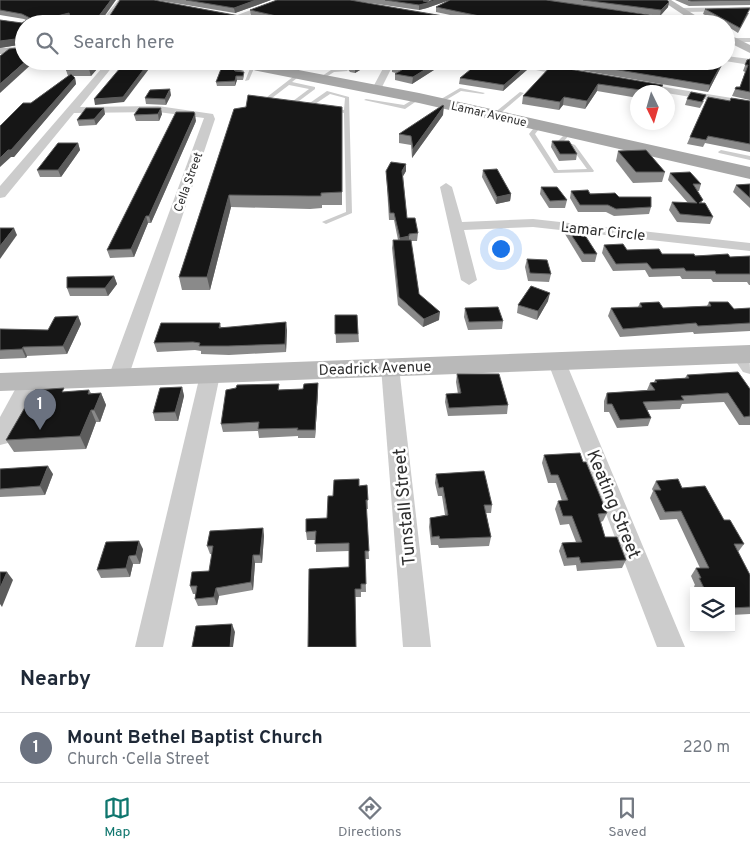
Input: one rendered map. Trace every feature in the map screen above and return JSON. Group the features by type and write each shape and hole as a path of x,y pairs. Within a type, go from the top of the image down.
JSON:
{"main road":[{"name":"Lamar Avenue","path":"248,71 292,72 321,78 371,94 419,98 439,102 750,173"}],"street":[{"path":"110,15 122,0"},
{"path":"242,15 283,0"},
{"path":"665,0 690,15"},
{"path":"422,14 437,7"},
{"path":"682,10 750,9"},
{"path":"412,13 426,15"},
{"path":"735,38 750,40"},
{"path":"735,41 750,50"},
{"path":"0,59 6,51"},
{"path":"735,60 750,62"},
{"path":"0,194 105,70"},
{"path":"371,94 386,70"},
{"path":"549,70 584,76"},
{"path":"633,84 750,104"},
{"name":"Cella Street","path":"72,110 160,108 200,114 209,116 210,119 118,378"},
{"path":"446,187 469,280"},
{"name":"Lamar Circle","path":"456,226 533,223 750,247"},
{"name":"Deadrick Avenue","path":"0,382 556,360 747,358"},
{"name":"Keating Street","path":"556,360 671,647"},
{"name":"Tunstall Street","path":"390,367 417,647"},
{"path":"149,647 210,375"},
{"path":"0,437 30,380"}],"lane":[{"path":"321,78 333,72 346,70"},
{"path":"247,80 248,71"},
{"path":"291,105 313,88 292,72 269,98 270,101 275,103 291,105 315,108"},
{"path":"439,102 460,89 483,93"},
{"path":"307,107 329,92 347,98 349,213 326,222"},
{"path":"495,115 522,93"},
{"path":"323,109 347,112"},
{"path":"539,125 532,134 556,172 591,171 572,146 560,142 569,132"},
{"path":"722,152 750,158"}],"building":[{"path":"0,0 111,0 100,15 69,15 69,13 61,15 22,14 0,10"},
{"path":"120,0 154,0 234,15 110,15"},
{"path":"186,0 256,0 234,8"},
{"path":"277,0 350,0 437,15 272,15 250,10"},
{"path":"385,0 424,0 428,2 436,0 419,5"},
{"path":"450,0 546,0 650,15 475,15 436,7"},
{"path":"583,0 667,0 669,2 661,10"},
{"path":"688,0 750,0 691,1"},
{"path":"750,8 740,28 735,25 735,15 716,15 705,9"},
{"path":"0,20 15,22 15,39 0,41"},
{"path":"15,48 16,70 0,84 0,56 9,49"},
{"path":"750,59 750,92 735,89 740,87 748,65 745,65 747,60"},
{"path":"118,70 143,70 123,97 94,99"},
{"path":"221,70 244,72 243,76 236,76 235,81 216,82"},
{"path":"402,70 424,70 413,77 395,74"},
{"path":"470,70 521,70 504,85 460,78"},
{"path":"547,70 575,70 663,85 630,85 630,88 598,84 587,101 564,97 560,102 523,96"},
{"path":"619,70 718,70 710,85"},
{"path":"71,74 75,78 11,150 8,150 0,158 0,126 23,103 31,103"},
{"path":"170,89 165,99 145,98 150,90"},
{"path":"691,92 706,95 702,102 687,99"},
{"path":"248,95 342,107 342,192 321,193 321,196 229,195 207,277 179,277 234,109 246,107"},
{"path":"708,97 730,101 731,98 750,101 750,144 708,136 706,140 690,137"},
{"path":"443,105 413,149 411,136 399,134"},
{"path":"86,108 104,108 94,119 77,120"},
{"path":"139,108 161,108 158,114 134,115"},
{"path":"176,112 194,112 195,114 149,216 146,216 131,249 107,250"},
{"path":"552,141 569,141 577,154 560,154"},
{"path":"58,143 78,143 58,170 37,170"},
{"path":"646,150 665,172 636,172 618,151"},
{"path":"391,162 406,164 402,171 407,218 415,218 418,233 400,238 394,213 390,213 386,171"},
{"path":"497,169 511,194 497,197 483,170"},
{"path":"690,172 701,184 693,184 703,200 699,203 705,203 713,217 680,214 672,202 697,203 670,173"},
{"path":"750,184 750,198 736,185"},
{"path":"541,187 557,187 567,200 550,201"},
{"path":"588,190 590,194 615,193 619,197 651,197 651,207 616,209 608,205 580,205 571,191"},
{"path":"579,226 597,254 584,254 566,227"},
{"path":"0,228 14,228 0,246"},
{"path":"393,240 411,240 419,294 440,312 424,319 399,297"},
{"path":"623,244 627,250 659,249 662,254 750,256 750,274 716,274 715,271 686,271 684,268 652,269 647,263 616,264 604,245"},
{"path":"527,259 547,260 551,274 530,273"},
{"path":"114,276 105,288 67,288 67,277"},
{"path":"531,286 550,293 538,311 518,305"},
{"path":"659,302 663,308 711,306 709,302 728,302 734,309 750,308 750,323 698,326 696,323 623,329 611,308 642,307 640,303"},
{"path":"498,307 503,321 469,322 465,308"},
{"path":"335,315 357,315 358,334 335,334"},
{"path":"78,316 63,346 23,347 22,349 0,350 0,329 48,330 55,317"},
{"path":"286,322 285,344 199,346 200,343 193,342 154,343 161,323 220,323 219,328"},
{"path":"738,372 750,389 750,416 744,417 728,393 681,396 684,400 643,402 651,418 620,420 612,404 607,404 607,393 655,390 650,383 657,382 655,380 689,378 687,375"},
{"path":"457,374 499,374 508,405 449,408 446,394 461,393"},
{"path":"318,383 315,430 297,430 298,428 258,429 259,422 221,424 226,390 236,388 237,385 279,384 278,390 303,389 304,384"},
{"path":"182,387 175,412 153,413 160,388"},
{"path":"64,388 62,392 89,390 88,394 101,393 94,410 91,410 80,436 6,440 35,390"},
{"path":"580,453 583,462 586,462 607,513 598,514 605,537 617,537 626,560 581,563 579,557 567,558 562,543 582,542 572,516 563,516 558,501 568,500 558,475 551,475 544,455"},
{"path":"48,466 40,486 0,489 0,469"},
{"path":"484,471 492,505 484,505 491,537 440,539 439,536 432,537 430,518 448,515 443,487 439,488 436,474"},
{"path":"359,479 359,486 367,485 369,551 365,551 366,584 361,584 361,589 355,589 356,647 308,647 309,569 349,567 349,543 315,544 316,531 306,532 306,519 327,518 328,496 333,496 334,480"},
{"path":"678,479 682,488 705,486 724,520 730,520 744,544 734,544 750,575 750,607 735,608 735,587 704,587 696,568 709,568 681,511 665,512 654,490 661,490 656,481"},
{"path":"263,528 260,555 253,555 251,582 216,588 214,597 195,599 197,586 190,586 192,572 209,571 213,546 207,546 210,531"},
{"path":"139,541 136,555 129,556 126,568 97,570 106,542"},
{"path":"0,572 7,572 0,588"},
{"path":"232,624 230,647 192,647 196,626"}],"place":[{"name":"Mount Bethel Baptist Church","path":"40,430"}]}
